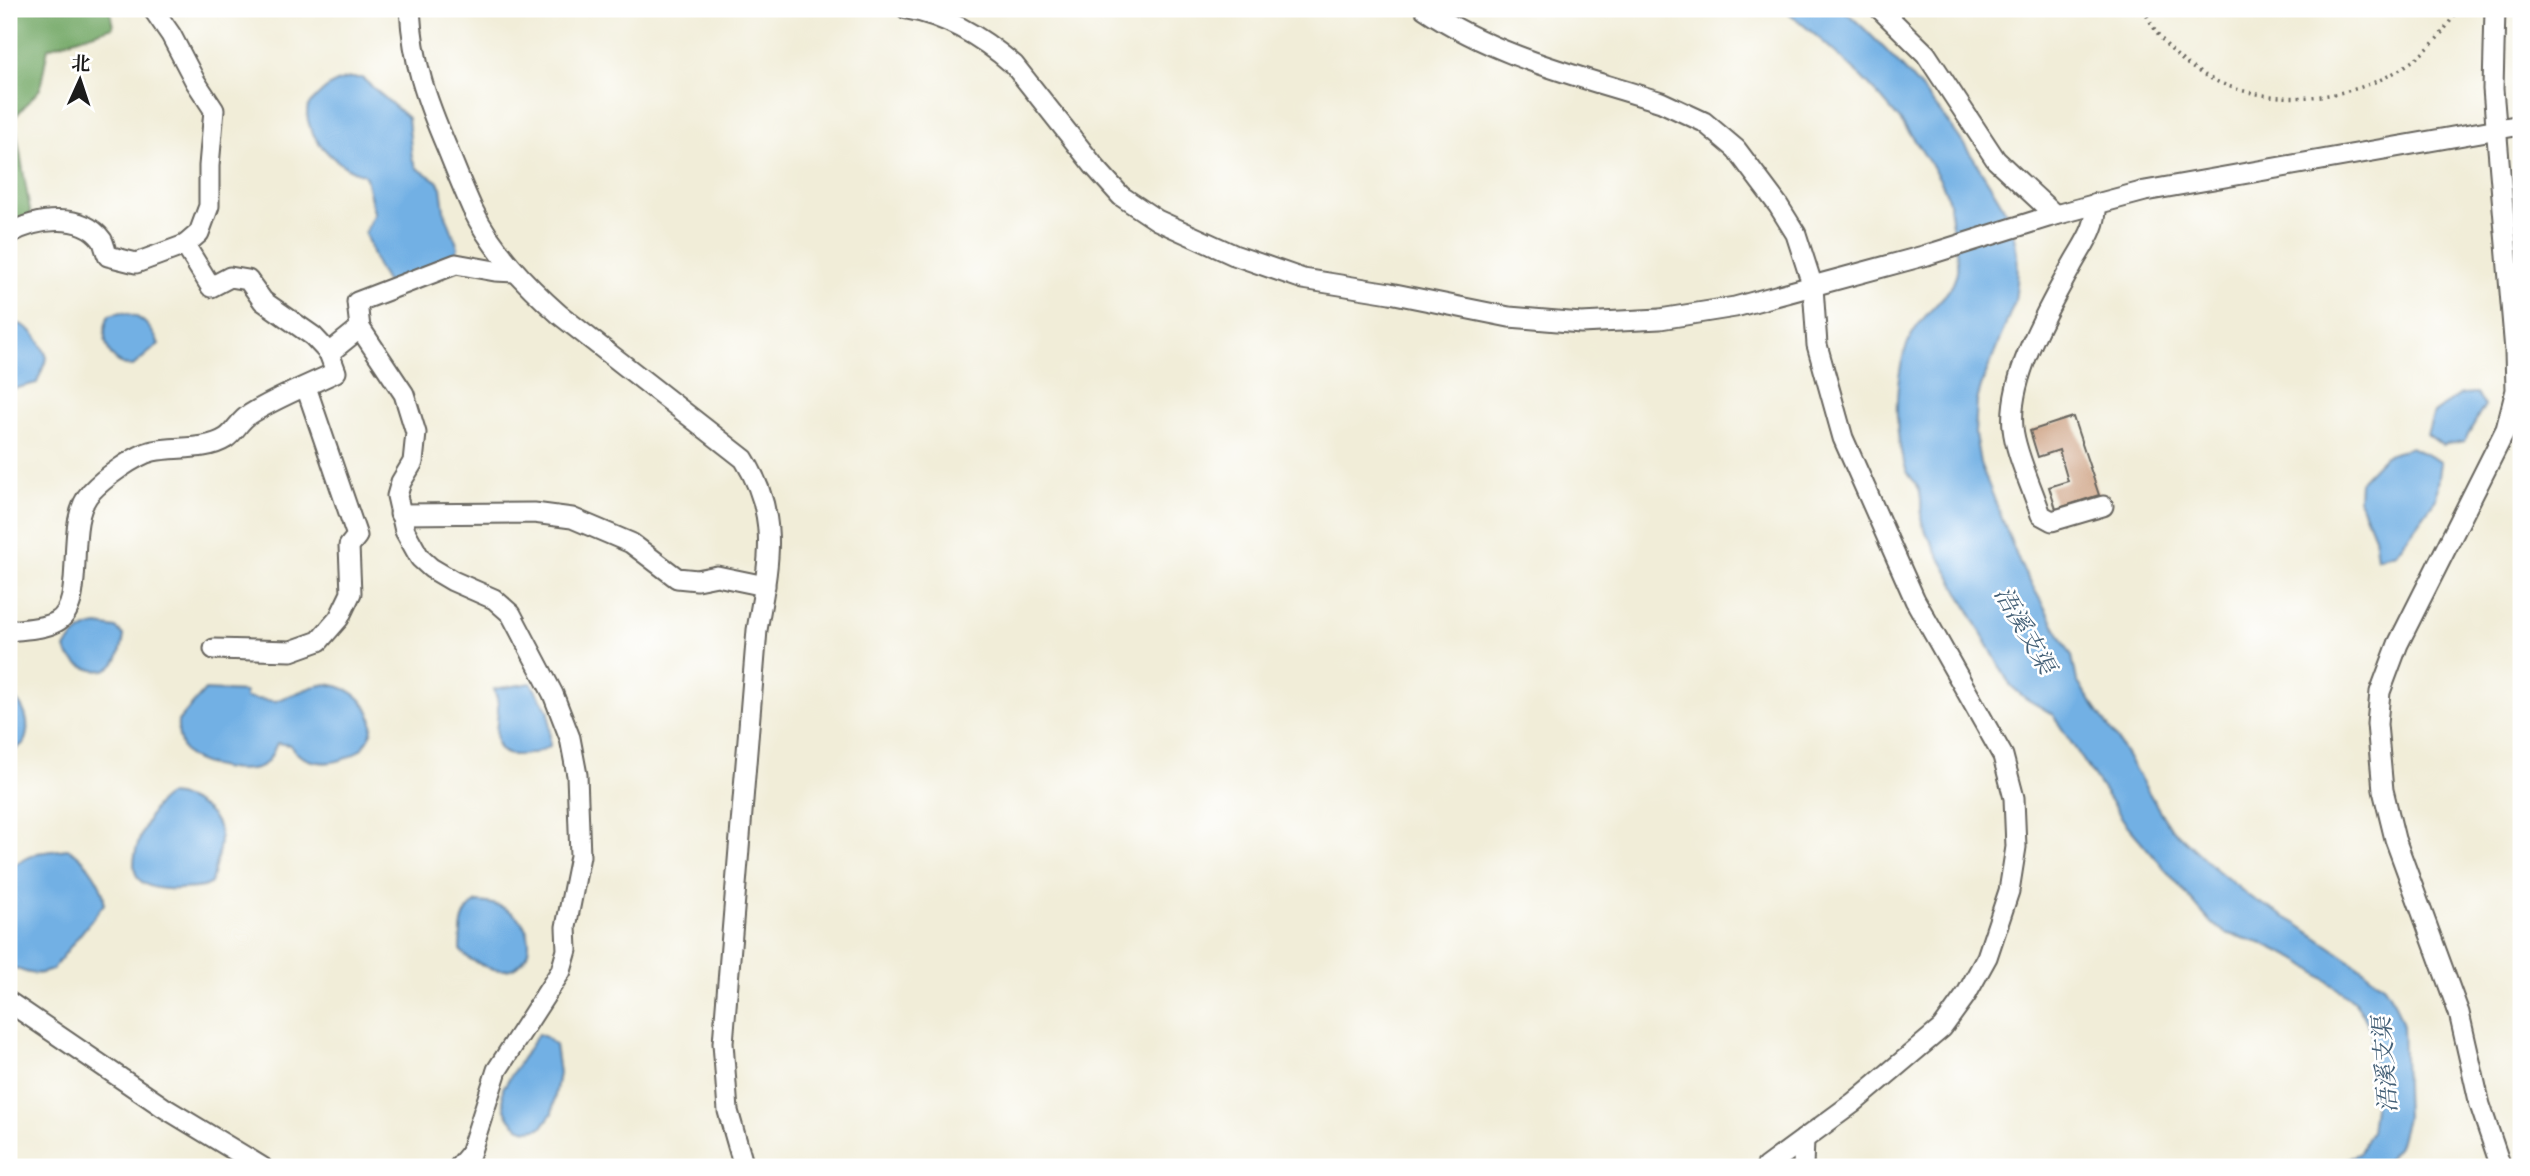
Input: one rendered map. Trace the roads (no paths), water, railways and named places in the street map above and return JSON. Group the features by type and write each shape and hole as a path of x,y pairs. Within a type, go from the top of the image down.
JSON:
{"street":[{"path":"9,234 22,226 61,220 88,229 102,240 108,256 136,263 185,245 199,233 209,206 214,110 195,81 171,34 153,9"},
{"path":"410,9 415,54 425,98 472,209 485,231 515,272 560,315 744,459 755,475 767,509 769,525 765,586 757,630 723,1043 728,1111 744,1167"},
{"path":"906,9 962,28 998,51 1014,65 1107,182 1138,209 1234,255 1303,279 1508,317 1581,323 1698,315 1813,287 2096,203 2203,180 2521,125"},
{"path":"1425,9 1469,37 1517,57 1661,102 1704,122 1736,149 1796,234 1813,287 1817,345 1843,438 1915,600 2003,756 2014,798 2016,822 2013,869 2006,902 1987,957 1966,995 1942,1028 1853,1103 1766,1167"},
{"path":"1880,9 1926,54 1996,160 2052,216"},
{"path":"2495,9 2493,89 2516,371 2512,410 2398,644 2381,692 2377,724 2382,790 2395,839 2459,1013 2480,1105 2501,1167"},
{"path":"2096,203 2094,227 2060,288 2026,360 2017,388 2012,426 2041,515 2052,521 2103,506"},
{"path":"9,631 47,625 59,621 65,615 72,598 77,521 81,505 91,492 116,471 150,452 212,443 228,437 247,416 336,372 329,353 313,336 263,301 248,280 230,277 211,287 185,245"},
{"path":"458,1167 470,1154 497,1070 561,971 566,957 566,927 580,856 577,775 570,738 553,694 511,614 494,599 430,568 420,558 405,531 397,496 401,482 413,462 416,433 404,394 360,328 357,302 456,264 515,272"},
{"path":"329,353 360,328"},
{"path":"214,649 291,651 319,641 339,618 351,593 349,546 357,536 306,387"},
{"path":"400,514 534,513 572,519 631,543 677,578 697,580 717,576 765,586"},
{"path":"9,1002 163,1107 262,1167"},
{"path":"1803,1167 1804,1139"}],"water":[{"name":"浯溪支渠","path":"1784,9 1843,9 1903,68 1939,111 1972,156 2006,211 2016,249 2017,283 2015,301 1977,401 1975,434 1980,463 2020,564 2072,656 2077,681 2118,741 2167,823 2250,897 2299,925 2357,965 2384,986 2394,1002 2403,1025 2406,1118 2398,1147 2381,1167 2336,1167 2360,1152 2371,1131 2374,1107 2371,1032 2354,1001 2300,961 2267,945 2226,933 2211,923 2126,824 2052,714 2025,698 2010,685 1927,534 1921,516 1920,492 1907,472 1901,454 1897,397 1908,342 1921,321 1955,280 1957,256 1949,202 1937,175 1897,116 1844,60"},
{"path":"362,78 408,118 412,158 417,168 437,181 441,187 444,210 458,247 455,258 387,283 377,266 365,233 374,213 366,178 343,165 324,148 310,127 307,116 308,106 322,92 337,82"},
{"path":"120,312 144,322 159,344 133,366 124,364 111,355 105,340 109,315"},
{"path":"9,322 29,329 47,357 37,383 9,390"},
{"path":"2476,393 2485,405 2464,441 2442,445 2427,434 2434,413 2461,394"},
{"path":"2411,447 2441,462 2436,499 2396,553 2377,558 2374,536 2359,500 2360,482 2385,456"},
{"path":"98,625 116,628 124,636 117,661 105,670 92,670 77,664 65,648 79,632"},
{"path":"531,683 549,712 550,746 529,754 506,753 497,743 498,703 494,689"},
{"path":"326,684 355,694 367,708 372,724 369,738 347,758 316,762 301,756 290,745 277,743 266,763 259,767 237,770 202,762 186,753 182,747 178,721 205,690 245,692 245,698 276,701"},
{"path":"9,694 23,709 27,729 24,743 9,755"},
{"path":"168,795 185,798 202,807 215,820 219,829 218,855 211,883 206,886 161,889 140,881 136,873 135,853 139,840 154,809"},
{"path":"67,849 80,857 92,872 104,897 104,904 52,970 40,973 20,971 9,966 9,867 37,853"},
{"path":"477,902 501,907 517,917 526,930 529,944 525,957 516,967 501,970 482,965 460,950 464,917"},
{"path":"538,1034 555,1045 559,1073 552,1113 542,1127 525,1129 517,1126 507,1114 503,1088"}]}
